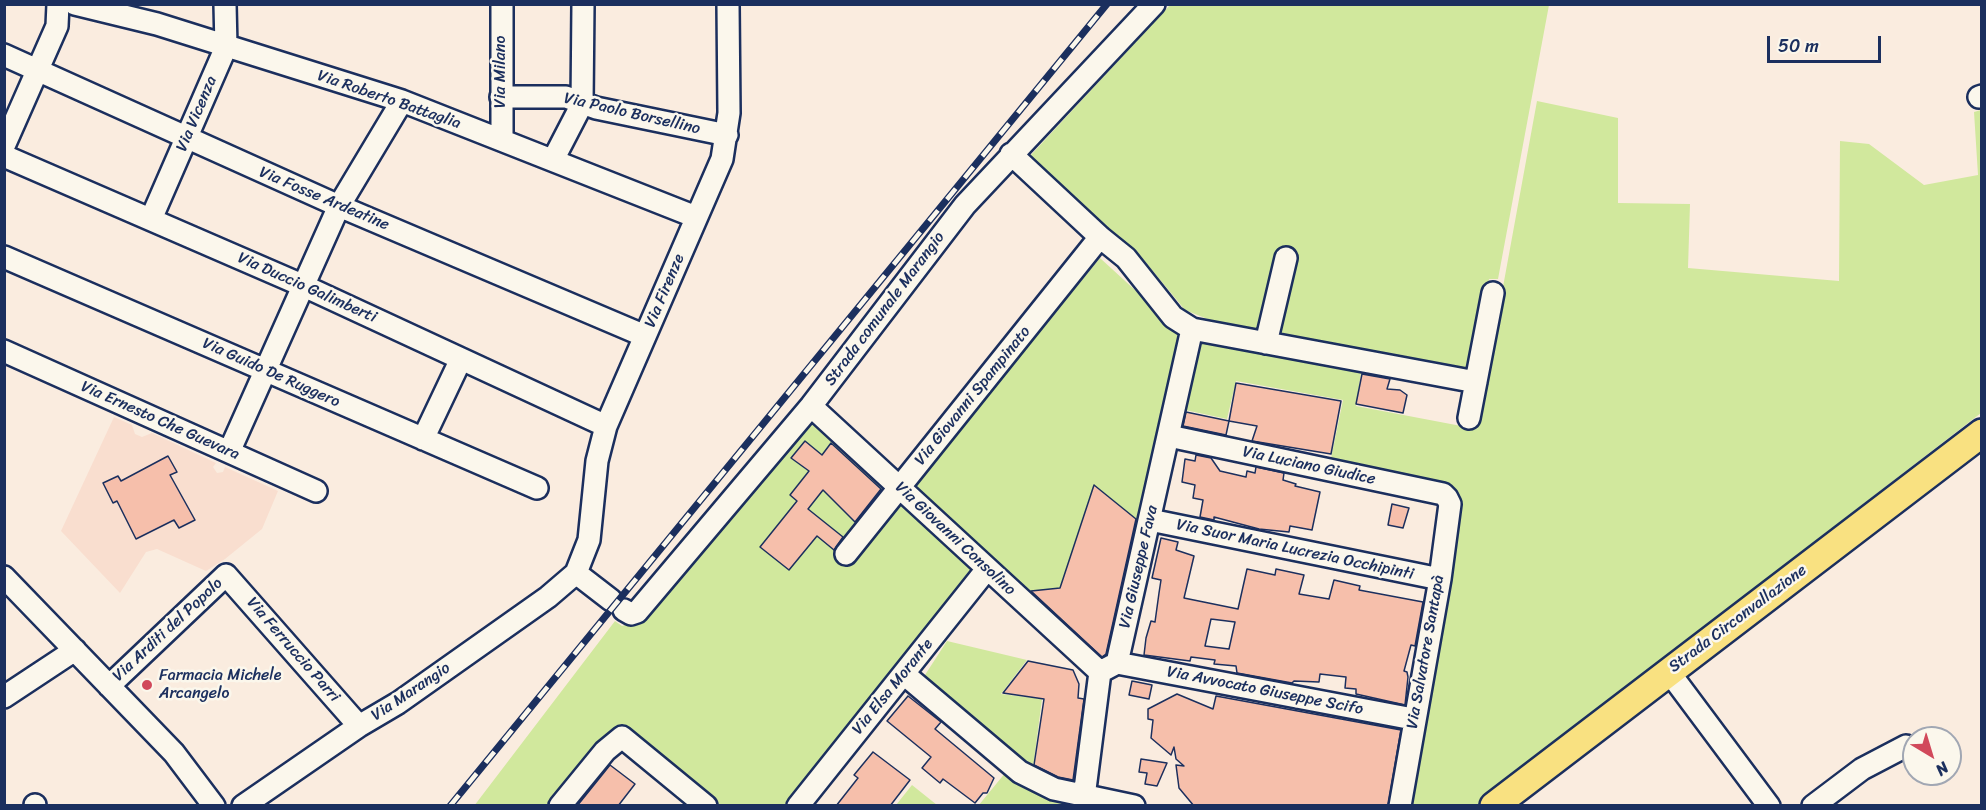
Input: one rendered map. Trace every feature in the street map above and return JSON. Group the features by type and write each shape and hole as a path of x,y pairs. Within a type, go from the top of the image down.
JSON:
{"main road":[{"name":"Strada Circonvallazione","path":"1494,806 1982,433"}],"street":[{"path":"4,146 57,26 58,4"},
{"name":"Via Roberto Battaglia","path":"75,4 157,24 402,101 696,217"},
{"name":"Via Vicenza","path":"151,219 226,47 225,4"},
{"name":"Via Milano","path":"502,4 502,139"},
{"path":"553,160 582,104 583,4"},
{"name":"Via Firenze","path":"576,573 589,540 597,461 606,426 722,159 727,135 728,4"},
{"name":"Strada comunale Marangio","path":"576,573 631,614 637,612 811,406 965,205 1154,4"},
{"name":"Via Fosse Ardeatine","path":"4,55 186,139 645,336"},
{"name":"Via Paolo Borsellino","path":"501,98 566,97 582,104 657,122 727,135"},
{"path":"229,452 339,206 402,101"},
{"path":"1011,154 1100,237 1126,258 1173,317 1192,329 1476,382"},
{"name":"Via Duccio Galimberti","path":"4,156 304,286 606,426"},
{"name":"Via Giovanni Spampinato","path":"846,554 1100,237"},
{"name":"Via Guido De Ruggero","path":"4,257 537,489"},
{"path":"1266,343 1286,258"},
{"path":"1469,418 1493,293"},
{"name":"Via Giuseppe Fava","path":"1084,797 1108,668 1150,520 1192,329"},
{"name":"Via Ernesto Che Guevara","path":"4,351 316,491"},
{"path":"423,439 461,358"},
{"name":"Via Giovanni Consolino","path":"811,406 987,569 1108,668"},
{"name":"Via Luciano Giudice","path":"1169,436 1443,494 1447,498"},
{"name":"Via Salvatore Santapà","path":"1400,806 1413,719 1440,579 1450,504 1447,498"},
{"name":"Via Suor Maria Lucrezia Occhipinti","path":"1150,520 1440,579"},
{"name":"Via Elsa Morante","path":"798,806 987,569"},
{"name":"Via Marangio","path":"243,806 359,726 408,697 548,597 576,573"},
{"name":"Via Ferruccio Parri","path":"226,575 359,726"},
{"name":"Via Arditi del Popolo","path":"109,686 226,575"},
{"path":"4,577 174,753 214,806"},
{"path":"4,698 75,650"},
{"name":"Via Avvocato Giuseppe Scifo","path":"1108,668 1413,719"},
{"path":"1669,672 1769,806"},
{"path":"904,674 1020,772 1054,789 1134,806"},
{"path":"560,806 605,751 622,737 706,806"},
{"path":"1813,806 1862,769 1902,748"}],"shaded area":[{"path":"114,417 132,425 135,434 142,437 152,433 216,463 213,467 217,473 223,472 225,467 278,491 262,529 225,559 206,571 157,549 146,552 120,593 61,531"}],"green space":[{"path":"1170,5 1549,5 1498,279 1489,279 1470,370 1210,320 1185,310 1138,253 1103,226 1029,157"},
{"path":"1537,101 1618,118 1618,203 1690,204 1688,268 1839,281 1840,141 1869,144 1924,185 1978,175 1974,112 1981,110 1981,413 1656,664 1480,805 1409,805 1455,507 1330,463 1343,400 1236,381 1227,419 1185,410 1202,342 1361,373 1356,406 1477,429"},
{"path":"1100,258 1183,334 1180,365 1103,655 912,487"},
{"path":"811,417 973,569 788,805 720,805 623,728 606,735 550,805 474,806 615,621 622,626 647,619"},
{"path":"947,641 1027,660 1001,694 1042,699 1033,768 1028,769 923,678"},
{"path":"1006,772 1032,791 1058,802 1083,805 978,806"},
{"path":"912,785 937,805 896,805"}],"building":[{"path":"1362,374 1390,379 1387,389 1400,390 1407,395 1403,413 1356,404"},
{"path":"1236,383 1341,401 1331,454 1252,441 1257,426 1229,421"},
{"path":"1186,412 1229,421 1226,435 1183,426"},
{"path":"805,441 822,455 831,443 881,489 855,522 823,490 808,509 843,537 834,550 817,536 789,570 760,547 797,501 790,495 809,471 791,458"},
{"path":"1196,455 1211,458 1220,471 1246,477 1247,471 1255,473 1256,467 1284,473 1283,480 1296,484 1295,486 1320,492 1312,530 1290,526 1289,532 1259,529 1214,517 1214,520 1200,517 1203,500 1193,498 1195,485 1182,482 1185,459 1195,461"},
{"path":"168,456 177,472 170,475 195,520 179,528 174,520 136,539 117,501 113,503 103,483 118,476 121,481"},
{"path":"1094,485 1136,519 1106,654 1102,657 1031,591 1060,588"},
{"path":"1392,504 1409,508 1403,528 1388,525"},
{"path":"1161,538 1178,542 1176,550 1194,556 1184,598 1238,609 1247,569 1275,575 1276,569 1304,575 1299,594 1329,599 1334,580 1360,586 1359,590 1423,602 1415,646 1411,645 1404,671 1407,672 1408,677 1405,705 1356,694 1356,689 1345,688 1346,677 1320,674 1319,682 1294,681 1292,683 1237,673 1236,666 1214,664 1215,660 1191,657 1190,661 1144,655 1151,621 1155,622 1161,580 1152,578","holes":["1211,619 1235,622 1229,649 1205,646"]},
{"path":"1028,661 1073,670 1079,684 1078,698 1084,699 1073,780 1058,777 1034,765 1044,699 1003,693"},
{"path":"1132,681 1152,685 1149,699 1129,695"},
{"path":"1177,694 1213,709 1216,696 1401,730 1388,806 1194,806 1179,788 1176,765 1184,766 1176,759 1174,747 1171,755 1151,738 1153,720 1148,719 1148,709"},
{"path":"908,696 941,722 935,729 994,778 987,793 983,793 975,803 943,779 940,783 922,768 931,757 887,721"},
{"path":"873,752 910,780 890,806 836,806 858,778 854,775"},
{"path":"1141,759 1167,763 1157,786 1145,784 1147,773 1139,772"},
{"path":"610,765 635,784 618,806 577,806"}],"railway":[{"path":"450,806 1107,4"}],"place":[{"name":"Farmacia Michele Arcangelo","path":"147,685"}]}
